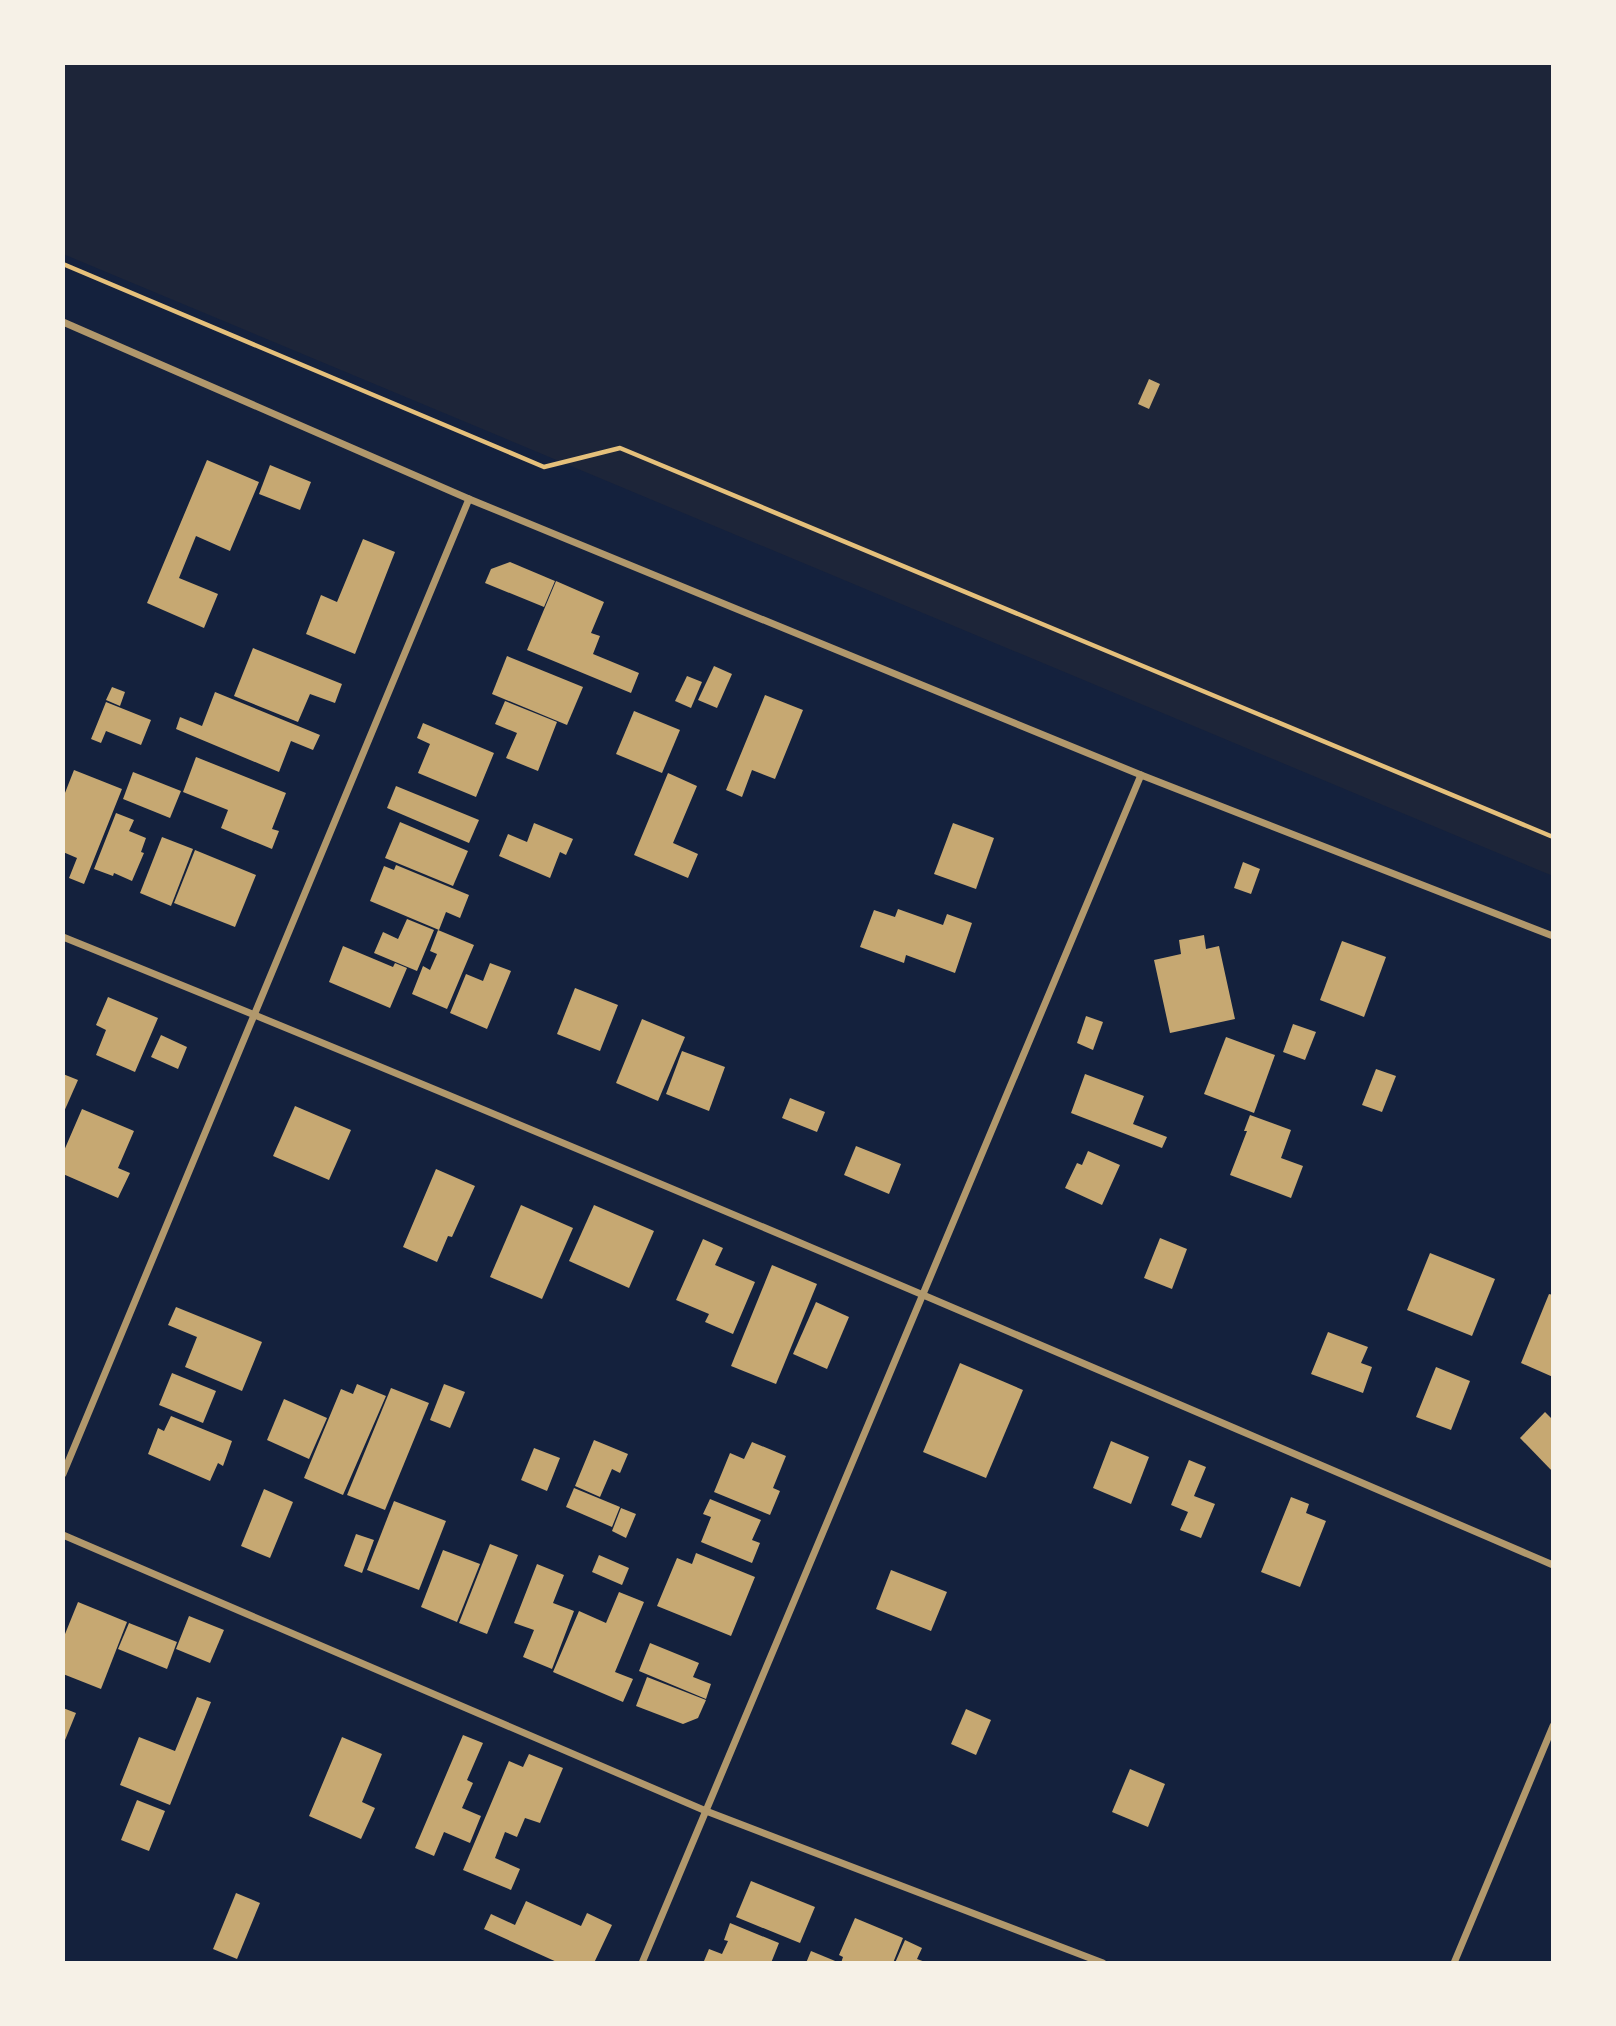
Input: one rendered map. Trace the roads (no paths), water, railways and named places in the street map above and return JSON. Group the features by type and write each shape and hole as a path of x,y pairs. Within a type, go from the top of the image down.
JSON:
{"street":[{"path":"63,322 469,499 1141,775 1553,936"},
{"path":"63,1474 469,499"},
{"path":"642,1963 1141,775"},
{"path":"63,937 254,1014 923,1294 1553,1565"},
{"path":"63,1535 706,1811 1103,1963"},
{"path":"1454,1963 1553,1726"}]}
